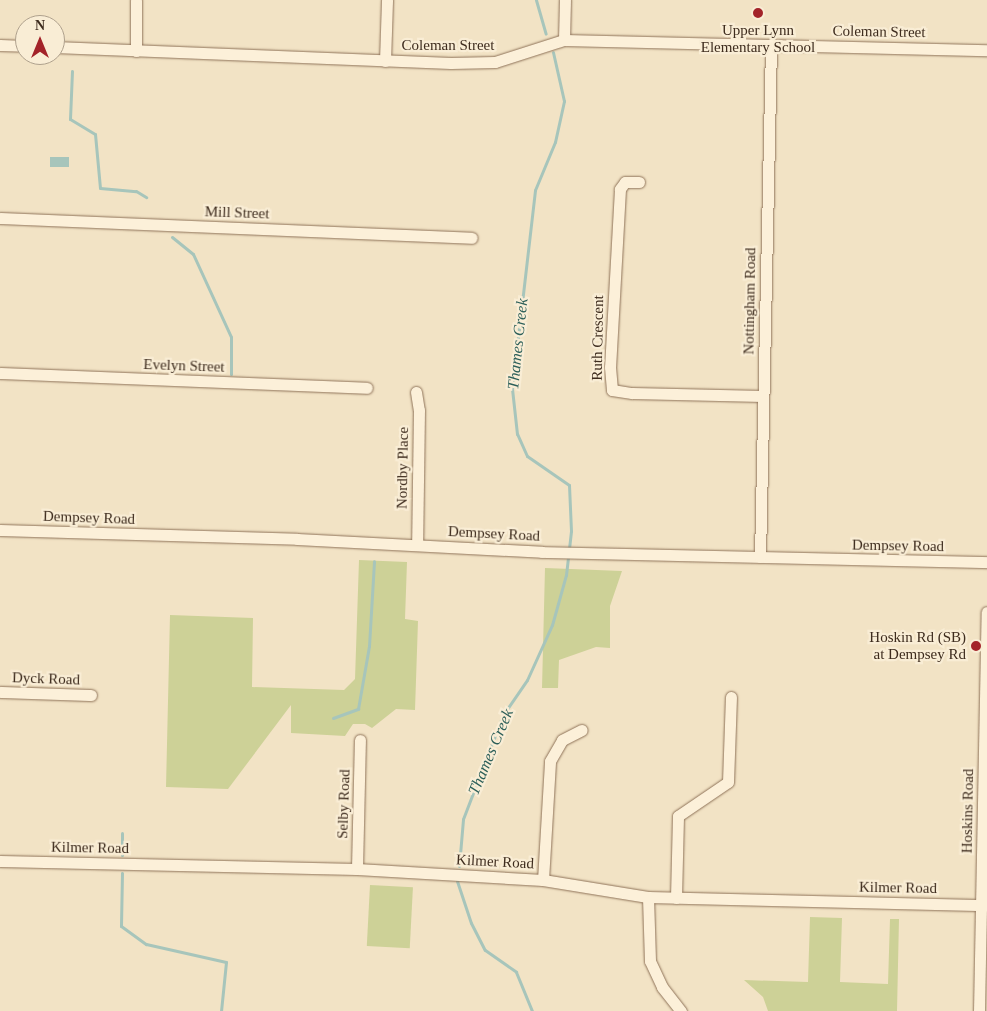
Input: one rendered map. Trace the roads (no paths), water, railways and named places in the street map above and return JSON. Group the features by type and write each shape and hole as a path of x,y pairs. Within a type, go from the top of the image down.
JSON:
{"street":[{"path":"136,0 136,51"},
{"path":"385,61 387,0"},
{"path":"564,40 565,0"},
{"name":"Coleman Street","path":"65,47 385,61 495,62 564,40 987,50"},
{"path":"0,45 15,46"},
{"name":"Nottingham Road","path":"760,557 771,45"},
{"name":"Ruth Crescent","path":"639,182 625,182 620,189 610,367 612,390 626,393 763,396"},
{"name":"Mill Street","path":"0,218 472,238"},
{"name":"Evelyn Street","path":"0,374 367,388"},
{"name":"Nordby Place","path":"416,392 420,410 417,546"},
{"name":"Dempsey Road","path":"0,530 542,552 987,562"},
{"name":"Hoskins Road","path":"979,1011 984,905 987,612"},
{"name":"Dyck Road","path":"0,692 91,695"},
{"path":"676,898 678,816 728,782 731,697"},
{"path":"543,880 550,761 562,740 582,730"},
{"name":"Selby Road","path":"356,869 360,740"},
{"name":"Kilmer Road","path":"0,861 356,869 543,880 648,897 984,905"},
{"path":"648,897 650,961 662,987 681,1011"}],"water":[{"path":"50,157 69,157 69,167 50,167"}],"waterway":[{"name":"Thames Creek","path":"536,0 546,34"},
{"name":"Thames Creek","path":"459,866 463,819 503,715 527,680 552,625 566,575 571,531 569,485 527,456 517,434 512,389 535,190 555,142 564,101 553,52"},
{"path":"72,71 70,119 95,134 100,188 136,191 146,197"},
{"path":"172,237 193,254 231,337 231,374"},
{"path":"333,718 358,709 369,646 374,561"},
{"path":"122,833 122,855"},
{"path":"122,873 121,926 146,944 226,962 221,1011"},
{"name":"Thames Creek","path":"457,881 471,923 485,950 516,972 532,1011"}],"place":[{"name":"Upper Lynn Elementary School","path":"758,13"},
{"name":"Hoskin Rd (SB) at Dempsey Rd","path":"976,646"}]}
